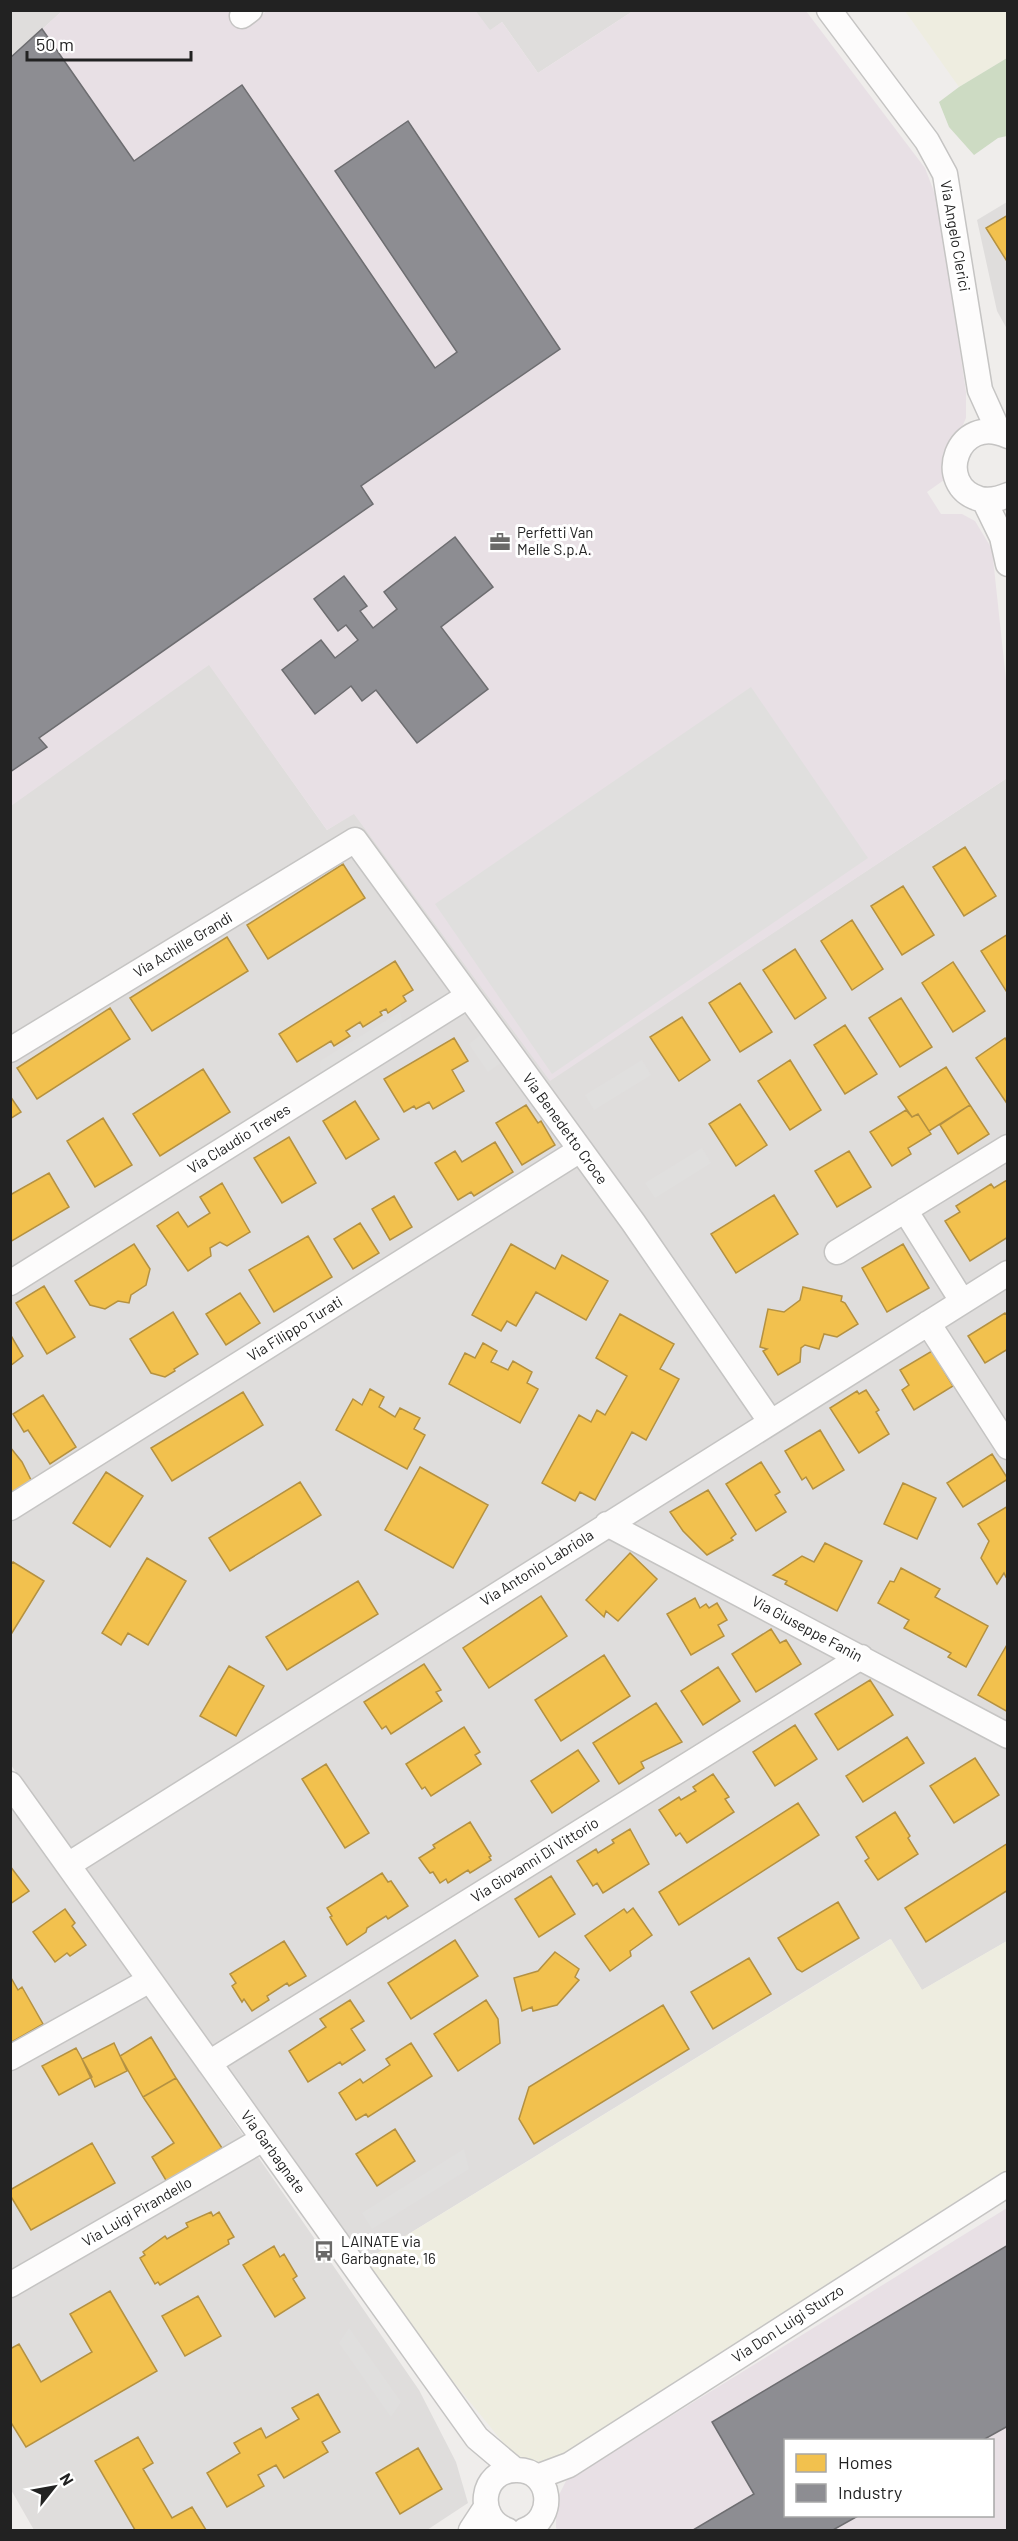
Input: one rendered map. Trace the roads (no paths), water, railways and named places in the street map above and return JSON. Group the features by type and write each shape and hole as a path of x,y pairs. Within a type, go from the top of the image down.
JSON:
{"street":[{"name":"Via Angelo Clerici","path":"829,10 927,141 945,174 980,390 973,434"},
{"name":"Via Angelo Clerici","path":"980,390 1003,434"},
{"path":"1003,434 990,431 973,434 958,450 955,473 966,491 1000,500 1002,537 1008,564"},
{"name":"Via Benedetto Croce","path":"355,840 580,1150 770,1421"},
{"name":"Via Achille Grandi","path":"10,1050 355,840"},
{"name":"Via Claudio Treves","path":"10,1283 468,996"},
{"path":"837,1252 1008,1147"},
{"name":"Via Filippo Turati","path":"10,1508 580,1150"},
{"path":"905,1210 962,1301"},
{"name":"Via Antonio Labriola","path":"68,1865 1008,1272"},
{"path":"928,1323 1008,1447"},
{"name":"Via Giuseppe Fanin","path":"607,1524 1008,1736"},
{"name":"Via Giovanni Di Vittorio","path":"209,2063 861,1657"},
{"name":"Via Garbagnate","path":"13,1794 68,1865 477,2438 526,2515"},
{"path":"10,2058 150,1980"},
{"name":"Via Luigi Pirandello","path":"10,2285 263,2139"},
{"name":"Via Don Luigi Sturzo","path":"526,2515 569,2465 1008,2184"},
{"name":"Via Garbagnate","path":"477,2438 486,2498"},
{"path":"471,2530 486,2498 498,2475 526,2515 495,2524 486,2498"}],"place":[{"name":"Perfetti Van Melle S.p.A.","path":"500,542"},
{"name":"LAINATE via Garbagnate, 16","path":"324,2251"}]}
